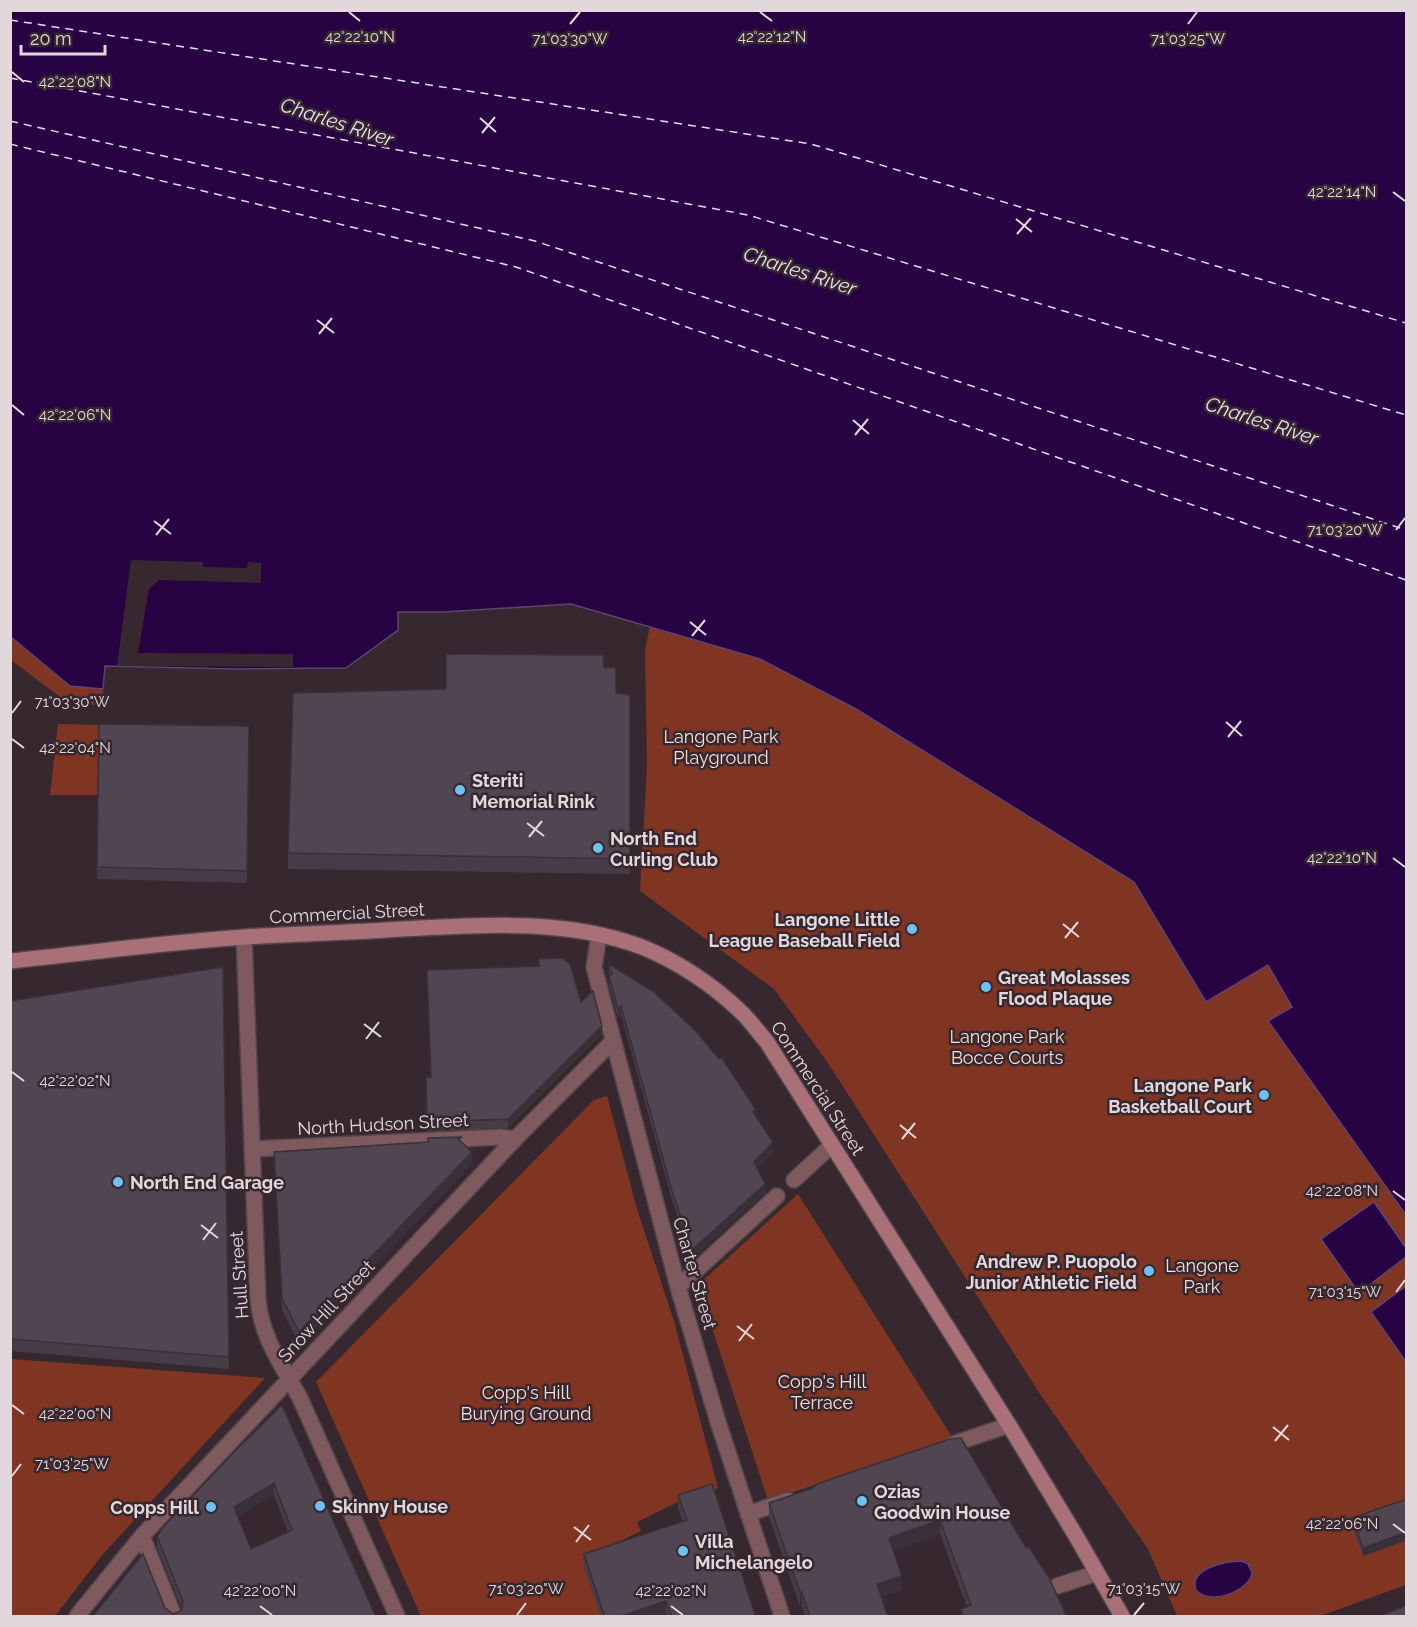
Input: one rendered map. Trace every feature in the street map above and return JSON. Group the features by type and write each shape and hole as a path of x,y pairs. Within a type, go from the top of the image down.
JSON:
{"main road":[{"name":"Commercial Street","path":"10,961 244,937 474,926 548,928 599,934 644,948 692,974 741,1012 767,1042 1009,1425 1122,1617"}],"street":[{"name":"Charter Street","path":"599,934 594,967 678,1287 718,1422 783,1617"},
{"name":"Hull Street","path":"244,937 259,1313 264,1331 300,1398 397,1617"},
{"name":"Snow Hill Street","path":"77,1617 142,1536 288,1379 515,1138 613,1041"},
{"name":"North Hudson Street","path":"252,1149 515,1138"},
{"path":"794,1180 832,1145"},
{"path":"678,1287 777,1196"},
{"path":"953,1444 1009,1425"},
{"path":"748,1514 800,1496"},
{"path":"142,1536 174,1617"},
{"path":"1057,1586 1097,1573"}],"green space":[{"path":"10,567 104,666 102,705 79,704 64,700 11,660"},
{"name":"Langone Park","path":"650,626 760,659 856,709 1134,882 1205,1001 1295,943 1406,1125 1406,1585 1320,1616 1177,1616 1148,1549 1040,1394 828,1063 774,989 640,891 647,767 645,650"},
{"path":"58,724 105,725 98,795 50,795"},
{"name":"Copp's Hill Burying Ground","path":"607,1096 637,1209 674,1321 718,1488 684,1499 637,1522 641,1531 583,1559 601,1616 421,1616 316,1382 594,1100"},
{"name":"Copp's Hill Terrace","path":"798,1194 954,1440 768,1500 698,1285"},
{"path":"11,1359 265,1378 103,1554 55,1616 11,1616"}],"water":[{"name":"Charles River","path":"10,11 1406,11 1406,1215 1268,1021 1292,1007 1268,965 1206,1002 1134,882 856,709 760,659 571,604 443,612 398,612 398,630 346,668 236,669 105,666 103,689 70,686 11,637"},
{"path":"1374,1202 1406,1248 1406,1257 1359,1293 1321,1239"},
{"path":"1406,1286 1406,1362 1371,1312"},
{"path":"1242,1561 1248,1564 1252,1573 1244,1586 1219,1597 1202,1595 1196,1590 1195,1582 1203,1571 1219,1564"}],"pier":[{"path":"131,560 203,562 203,567 247,568 248,562 261,563 261,583 159,580 149,589 138,653 293,654 293,667 117,666"}],"building":[{"name":"Steriti Memorial Rink","path":"446,654 603,655 604,668 616,667 616,693 630,695 630,859 288,853 293,693 446,689"},
{"path":"99,724 249,726 247,871 97,867"},
{"path":"563,958 570,964 581,1002 593,991 602,1026 508,1119 427,1122 426,1077 431,1077 427,970 540,966 538,959"},
{"path":"609,964 654,992 695,1030 719,1059 722,1058 756,1110 753,1112 773,1142 754,1162 765,1184 692,1250 672,1191 621,1006 618,1009 609,976 612,973"},
{"name":"North End Garage","path":"223,967 229,1357 10,1339 10,1001"},
{"path":"462,1137 458,1139 472,1152 299,1332 282,1298 274,1152 428,1142 428,1138"},
{"path":"282,1405 376,1617 92,1617 143,1554 165,1608 173,1614 181,1611 183,1601 157,1536 239,1447","holes":["274,1483 292,1530 251,1549 234,1507"]},
{"path":"961,1438 1026,1548 1029,1547 1049,1578 1067,1617 964,1617 961,1609 971,1605 940,1520 889,1538 902,1576 877,1584 888,1617 810,1617 769,1503 843,1475 950,1439"},
{"name":"Villa Michelangelo","path":"712,1484 756,1617 672,1617 666,1601 619,1617 605,1617 584,1554 687,1520 678,1495"},
{"path":"1407,1499 1407,1532 1363,1548 1352,1518"},
{"path":"1407,1605 1407,1617 1378,1617"}],"ferry route":[{"path":"10,20 811,144 1406,323"},
{"path":"10,78 748,215 1406,415"},
{"path":"10,121 535,241 1406,530"},
{"path":"10,144 516,267 1406,580"}],"place":[{"name":"Steriti Memorial Rink","path":"460,790"},
{"name":"North End Curling Club","path":"598,848"},
{"name":"Langone Little League Baseball Field","path":"912,929"},
{"name":"Great Molasses Flood Plaque","path":"986,987"},
{"name":"Langone Park Basketball Court","path":"1264,1095"},
{"name":"North End Garage","path":"118,1182"},
{"name":"Andrew P. Puopolo Junior Athletic Field","path":"1149,1271"},
{"name":"Ozias Goodwin House","path":"862,1501"},
{"name":"Skinny House","path":"320,1506"},
{"name":"Copps Hill","path":"211,1507"},
{"name":"Villa Michelangelo","path":"683,1551"}],"park label":[{"name":"Langone Park Playground","path":"721,746"},
{"name":"Langone Park Bocce Courts","path":"1007,1046"}]}
